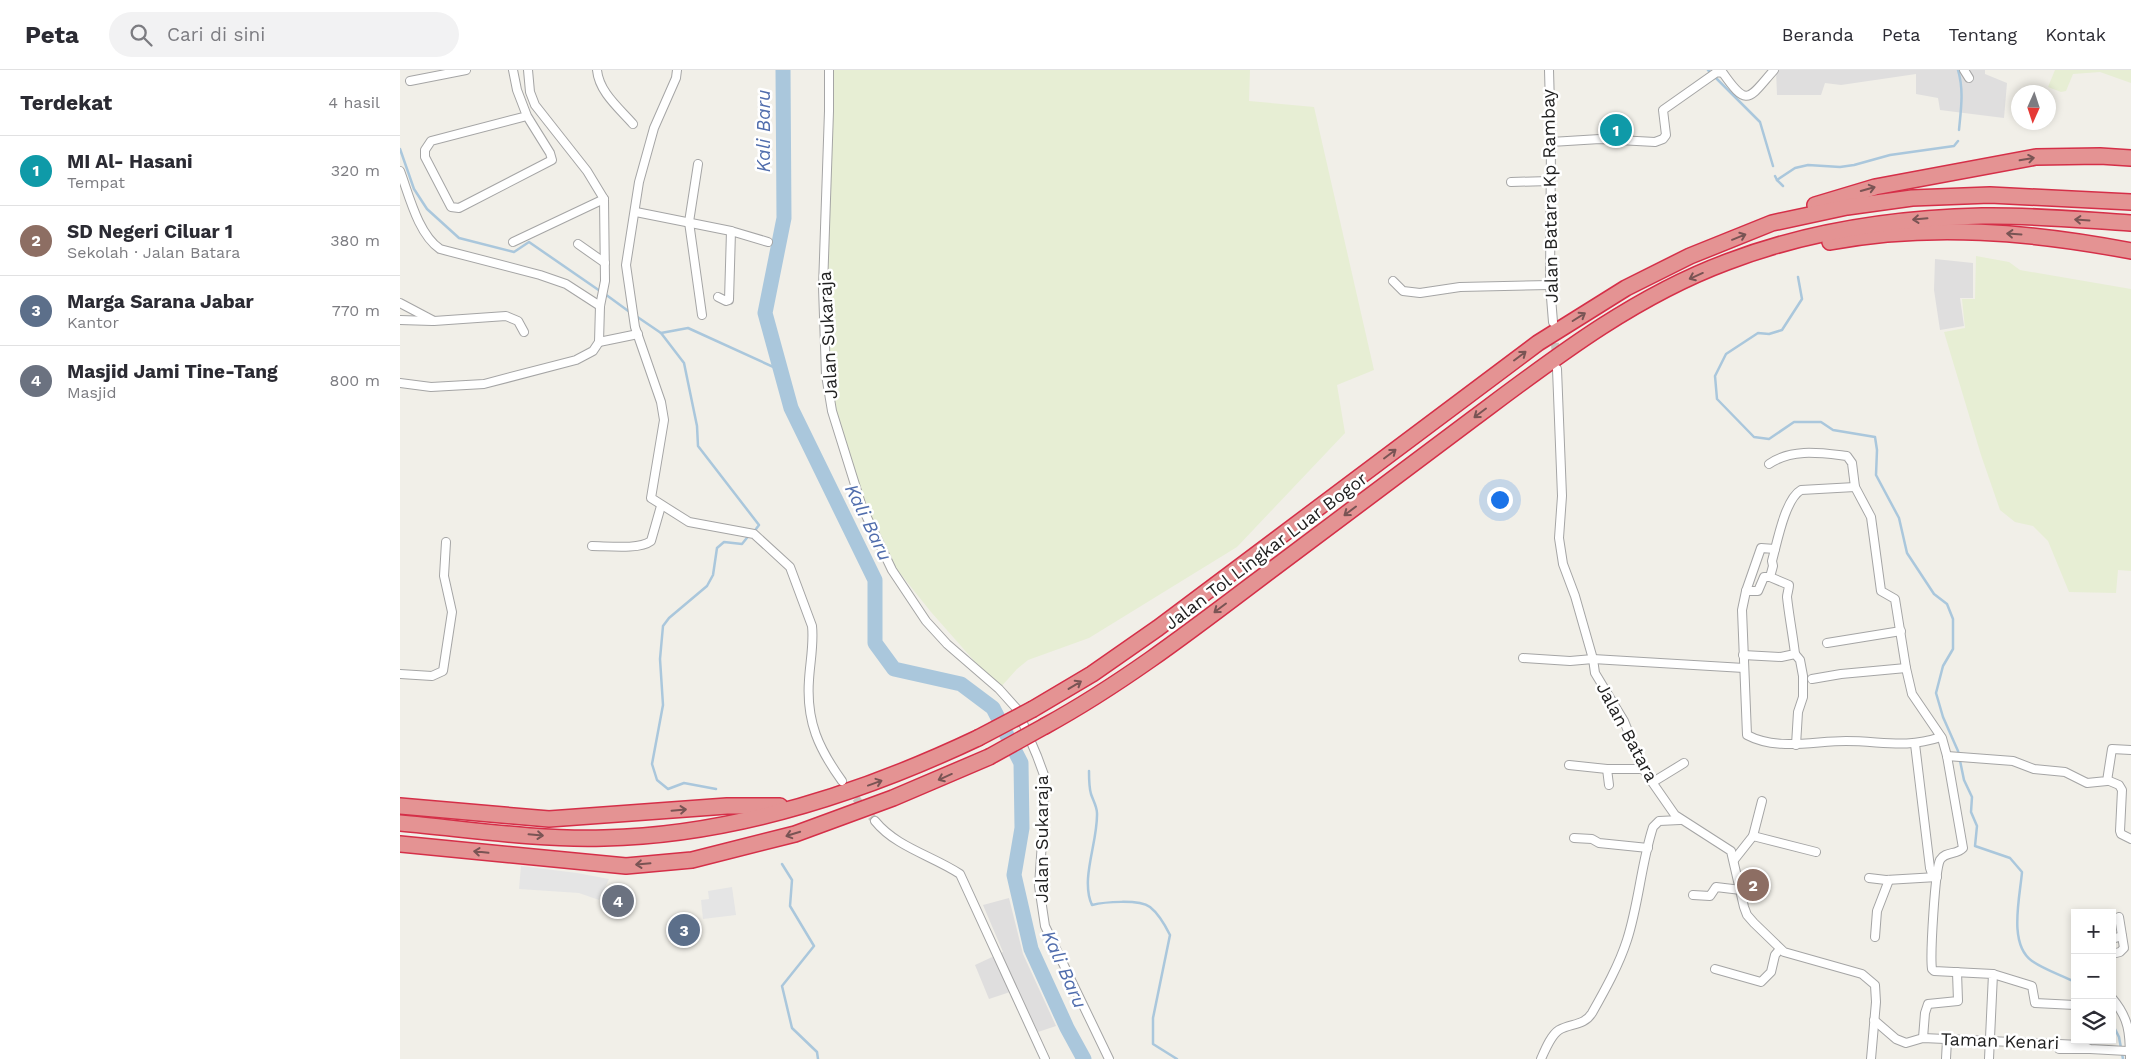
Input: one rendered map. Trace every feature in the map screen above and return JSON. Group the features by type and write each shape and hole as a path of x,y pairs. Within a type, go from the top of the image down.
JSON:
{"highway":[{"path":"1772,223 1809,207 1875,187 2036,158 2100,156 2131,158"},
{"name":"Jalan Tol Lingkar Luar Bogor","path":"400,822 542,836 604,838 662,833 744,821 802,806 885,779 978,738 1033,709 1092,674 1151,634 1538,343 1626,288 1690,256 1772,223 1847,207 1912,198 1990,195 2131,202"},
{"name":"Jalan Tol Lingkar Luar Bogor","path":"400,844 626,866 692,860 795,834 893,798 990,757 1105,691 1169,647 1533,374 1616,317 1673,286 1726,262 1794,241 1888,222 1986,216 2131,223"},
{"path":"1726,262 1833,241 1889,234 1943,231 2033,235 2131,251"},
{"path":"400,806 549,819 727,806 802,806"}],"street":[{"path":"410,81 466,70"},
{"path":"512,70 527,116 550,153 552,160 459,208 451,207 425,157 424,150 431,140 527,116"},
{"path":"400,383 432,387 484,384 576,360 593,351 599,342 605,281 604,199 587,171 535,105 530,92 528,70"},
{"path":"597,70 605,92 633,124"},
{"path":"677,70 676,78 654,128 639,182 636,212 626,265 636,330 661,402 664,420 660,450 650,494 651,498 661,506 689,522 751,533 781,557 790,567 812,626 813,635 808,690 812,720 818,744 842,781"},
{"name":"Jalan Sukaraja","path":"828,70 829,118 823,295 826,375 832,410 862,507 892,570 926,620 948,644 999,689 1017,709 1038,756 1044,775 1044,827 1039,886 1045,926 1109,1059"},
{"name":"Jalan Batara Kp Rambay","path":"1549,70 1552,142 1550,285 1553,322"},
{"path":"1552,142 1600,139 1655,142 1663,139 1667,133 1662,115 1663,110 1717,72 1723,73 1736,92 1747,96 1753,93 1774,70"},
{"path":"1964,70 1969,78"},
{"path":"698,164 689,222 702,315"},
{"path":"400,170 422,228 429,239 440,249 540,275 566,284 602,303"},
{"path":"1511,182 1550,181"},
{"path":"513,242 604,199"},
{"path":"636,212 731,231 768,242"},
{"path":"718,297 726,301 728,300 731,231"},
{"path":"578,244 605,264"},
{"path":"1393,281 1403,291 1420,293 1460,287 1550,285"},
{"path":"400,304 434,321"},
{"path":"400,320 434,321 506,316 518,321 524,332"},
{"path":"599,342 636,330"},
{"path":"1557,369 1562,496 1559,538 1564,564 1593,659"},
{"path":"1770,464 1790,453 1847,456 1852,463 1855,486 1871,517 1881,591 1895,599 1912,694 1941,737 1950,756 1963,848 1956,853 1942,857 1935,877 1932,969 1934,971 1993,974 2032,986 2034,1002 2071,1005"},
{"path":"1770,577 1782,524 1797,492 1801,490 1855,486"},
{"path":"592,546 640,546 648,543 661,506"},
{"path":"400,674 432,676 443,670 452,612 444,576 446,542"},
{"path":"1775,549 1761,548 1746,591 1742,621 1747,735 1756,740 1796,745 1846,741 1915,744 1941,737"},
{"path":"1746,591 1758,591 1764,577 1770,577 1789,585 1787,597 1790,604 1789,619 1795,654 1800,660 1803,676 1803,697 1798,712 1796,745"},
{"path":"1827,643 1902,631"},
{"path":"1743,655 1781,657 1795,654"},
{"path":"1522,658 1570,661 1593,659 1744,668"},
{"name":"Jalan Batara","path":"1593,659 1595,673 1624,722 1644,769 1680,820 1731,851 1748,914 1780,949 1790,954 1862,974 1875,986 1874,1020"},
{"path":"1812,679 1841,674 1906,668"},
{"path":"1915,744 1930,868 1935,877"},
{"path":"2107,780 2112,749 2131,750"},
{"path":"1950,756 2013,761 2034,769 2065,772 2088,783 2107,780 2119,785 2122,790 2120,831 2121,834 2131,839"},
{"path":"1653,782 1684,763"},
{"path":"1568,765 1607,769 1644,769"},
{"path":"1607,769 1609,786"},
{"path":"1734,860 1753,836 1762,801"},
{"path":"1541,1059 1546,1047 1558,1030 1581,1024 1589,1019 1610,980 1627,940 1648,848 1656,823 1680,820"},
{"path":"875,821 890,836 960,874 1045,1059"},
{"path":"1753,836 1816,852"},
{"path":"1574,838 1592,838 1598,843 1648,848"},
{"path":"1869,878 1889,880 1935,877"},
{"path":"1875,937 1877,911 1889,880"},
{"path":"1693,895 1710,896 1716,887 1741,890"},
{"path":"2116,953 2124,948 2119,917"},
{"path":"2116,938 2122,936"},
{"path":"1715,969 1761,982 1771,972 1775,955 1780,949"},
{"name":"Taman Kenari","path":"1957,972 1958,1001 1930,1003 1924,1013 1923,1038 2129,1052"},
{"path":"1989,1059 1993,974"},
{"path":"2113,999 2124,1012 2128,1023 2129,1052"},
{"path":"1874,1020 1896,1039 1904,1043 1923,1038"},
{"path":"1870,1059 1874,1020"},
{"path":"1946,1059 1947,1040"}],"shaded area":[{"path":"1776,70 1985,70 1985,74 2007,83 2004,118 1940,110 1938,98 1916,94 1916,74 1841,85 1825,83 1821,95 1777,95"},
{"path":"1935,259 1973,263 1973,298 1960,298 1964,326 1940,330 1934,290"},
{"path":"521,866 609,879 599,900 579,893 519,889"},
{"path":"732,887 736,915 703,919 701,900 709,899 708,891"},
{"path":"1009,898 1023,954 1056,1026 1038,1032 1026,1007 1019,1000 1016,990 989,999 975,965 1003,952 983,905"}],"green space":[{"path":"828,70 1250,70 1249,101 1314,107 1374,370 1337,385 1345,433 1237,547 1089,638 1028,660 999,689 931,612 895,567 876,531 831,406 823,291"},
{"path":"2055,70 2131,70 2131,83 2100,72 2073,74 2066,91 2061,92 2056,90 2056,85 2049,85"},
{"path":"1976,256 2009,262 2020,270 2131,289 2131,571 2118,570 2116,593 2069,592 2048,541 2033,526 2015,522 2000,510 1981,455 1944,332 1965,328 1962,299 1975,299"}],"waterway":[{"name":"Kali Baru","path":"783,70 784,218 765,313 791,408 875,580 875,643 894,669 961,684 993,708 1021,763 1022,828 1014,875 1031,949 1067,1028 1084,1059"},
{"path":"1708,70 1760,122 1773,166"},
{"path":"1958,70 1961,92 1959,130"},
{"path":"1777,180 1795,168 1808,165 1840,167 1854,165 1890,155 1954,146 1958,141"},
{"path":"400,149 414,189 427,209 459,238 514,252 529,242 600,291"},
{"path":"1775,176 1783,186"},
{"path":"1798,277 1802,299 1782,330 1769,334 1758,333 1726,354 1715,376 1717,399 1754,437 1769,439 1794,422 1821,422 1833,430 1875,437 1877,450 1876,475 1899,518 1907,553 1934,594 1947,604 1953,619 1953,649 1943,666 1936,693 1943,717 1958,751 1964,780 1972,797 1971,812 1977,826 1975,846 2010,858 2022,872 2017,920 2020,943 2032,961 2071,980"},
{"path":"605,294 631,313"},
{"path":"636,316 661,333 688,328 780,370"},
{"path":"661,333 684,363 697,426 698,446 759,525 756,529"},
{"path":"716,789 684,783 668,789 657,780 652,764 663,705 660,659 663,626 669,618 707,586 713,575 717,548 724,542 742,544 750,534"},
{"path":"1089,771 1090,791 1097,813 1088,884 1092,905 1121,902 1145,904 1156,913 1166,927 1170,935 1153,1018 1153,1044 1177,1059"},
{"path":"782,864 792,880 790,906 814,946 782,986 792,1028 817,1052 818,1059"},
{"path":"2116,1031 2123,1059"}],"tunnel":[{"path":"1554,331 1556,357"},
{"path":"848,789 875,821"}],"place":[{"name":"MI Al- Hasani","path":"1616,130"},
{"name":"SD Negeri Ciluar 1","path":"1753,885"},
{"name":"Masjid Jami Tine-Tang","path":"618,901"},
{"name":"Marga Sarana Jabar","path":"684,930"}]}
